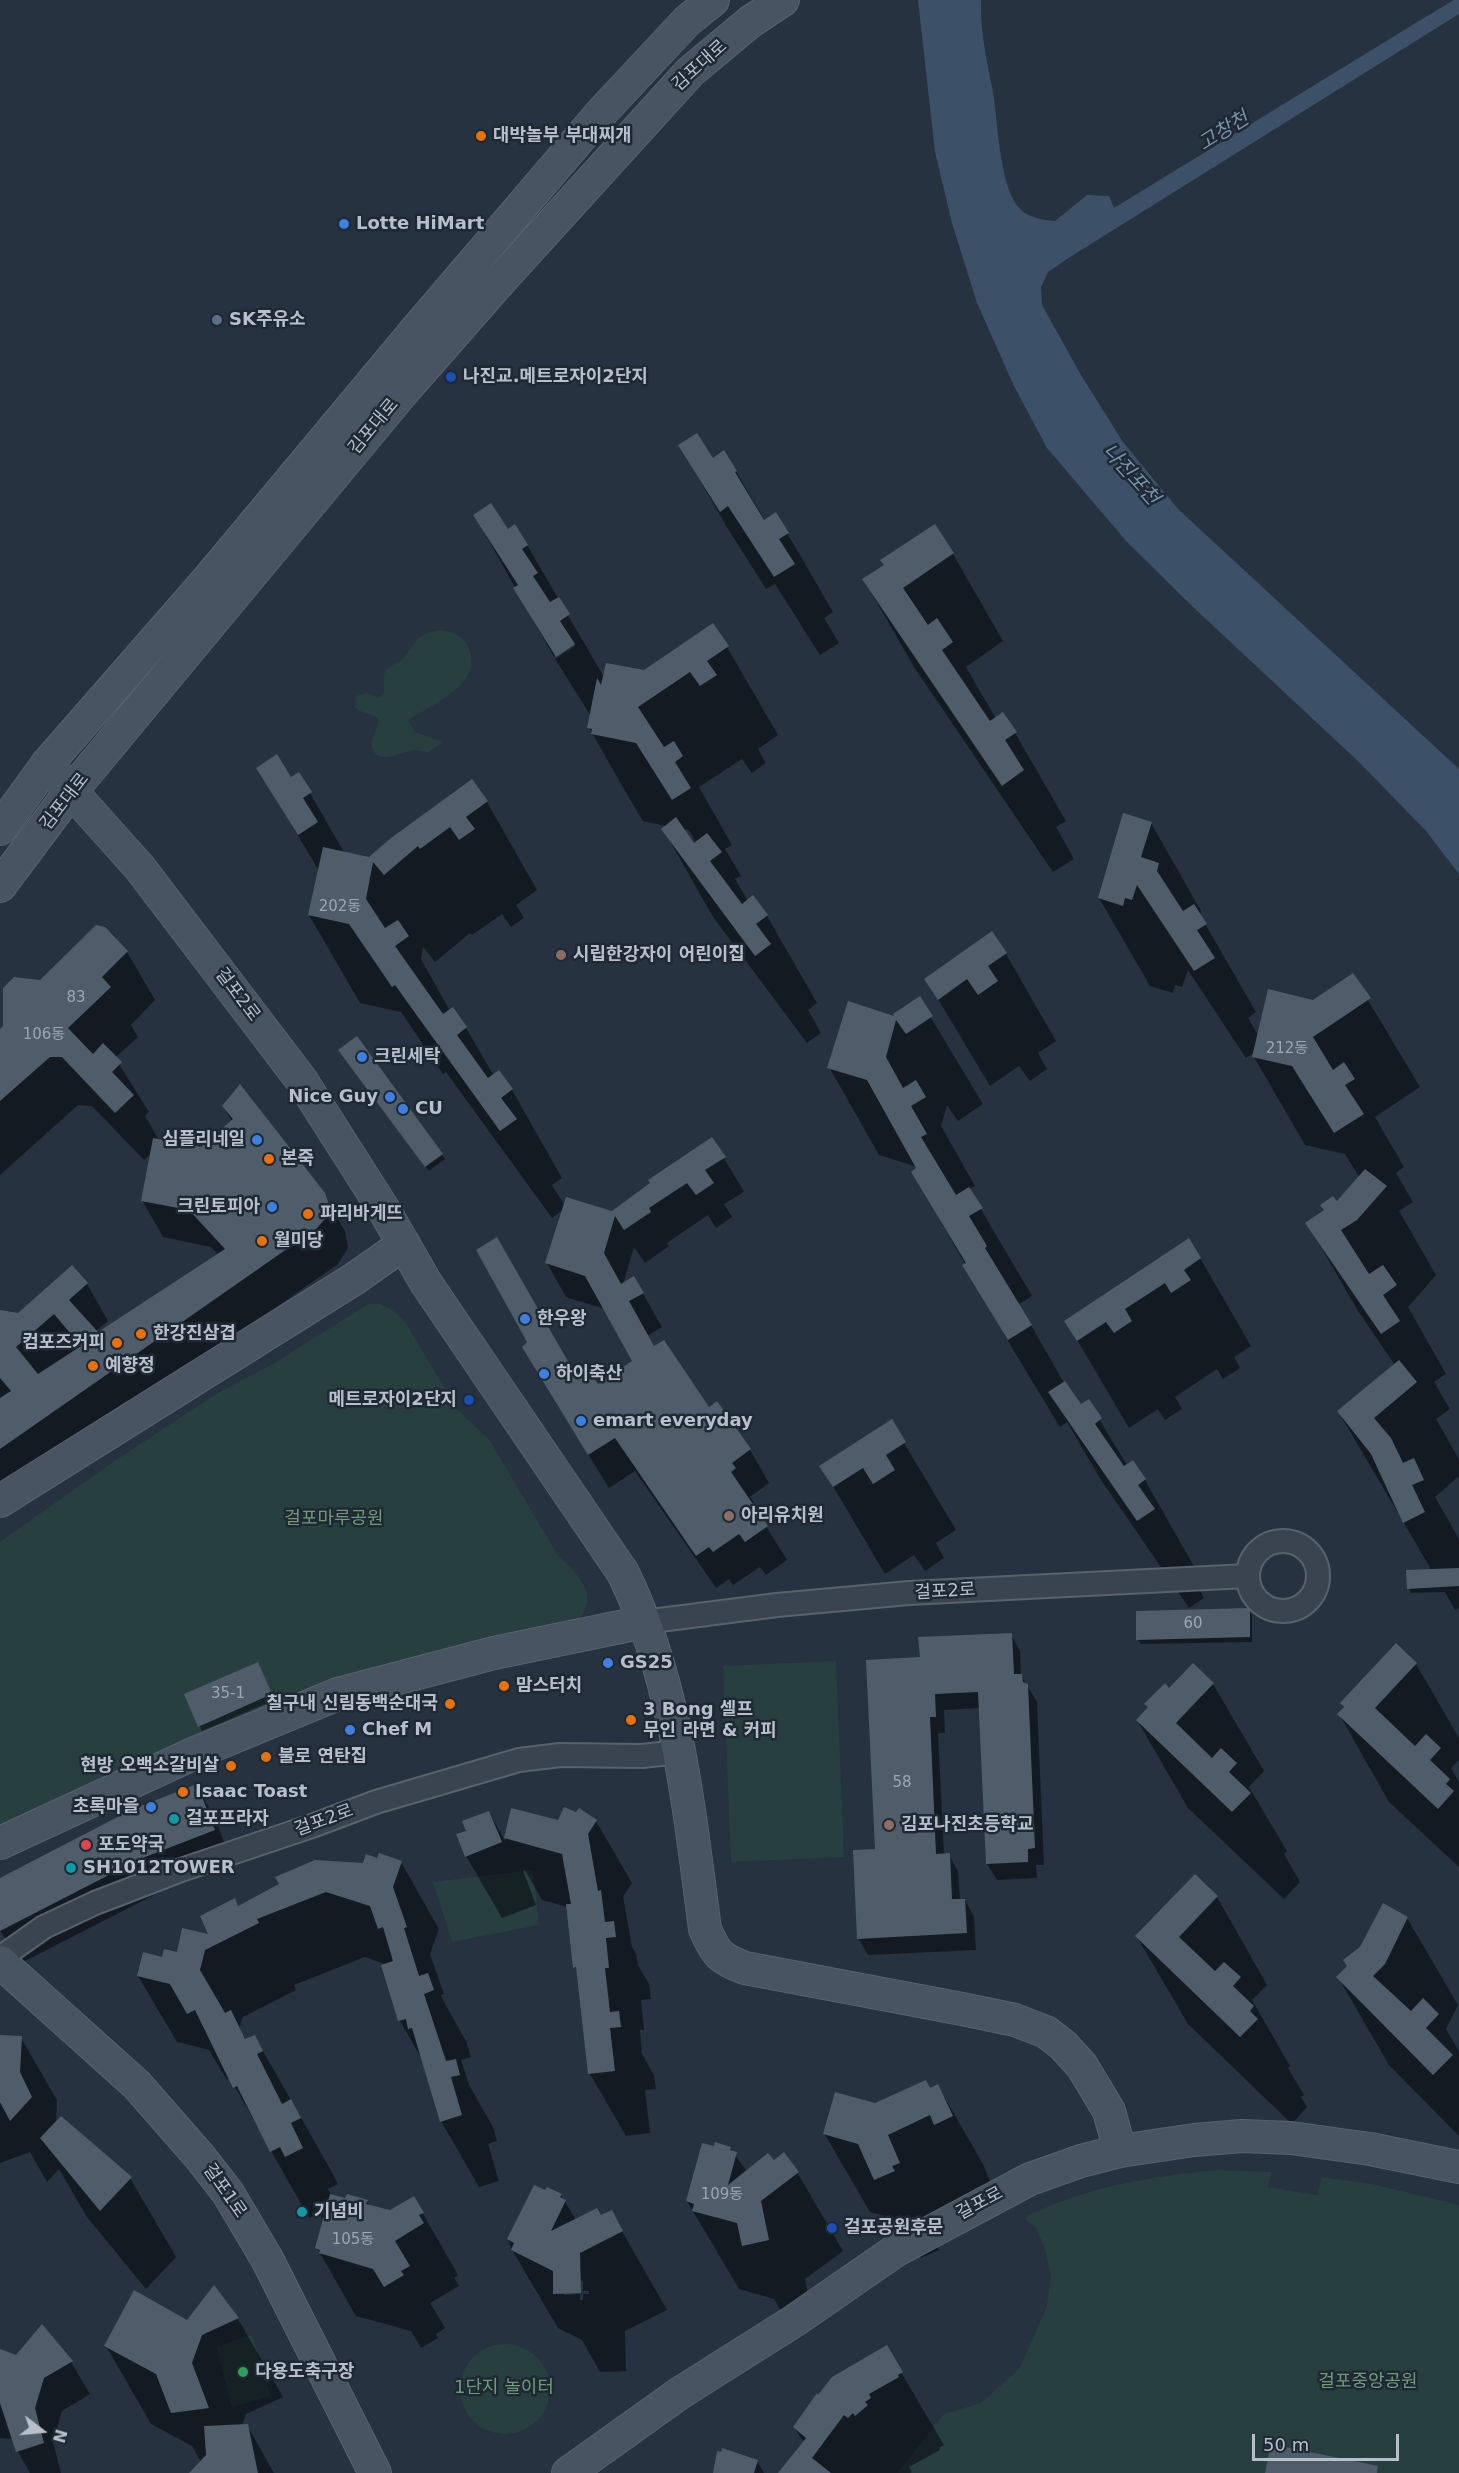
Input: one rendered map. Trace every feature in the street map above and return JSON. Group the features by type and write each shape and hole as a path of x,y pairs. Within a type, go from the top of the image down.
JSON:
{"street":[{"name":"김포대로","path":"0,829 44,768 211,576 602,112 687,21 713,0"},
{"name":"김포대로","path":"0,886 68,795 402,393 501,280 690,72 750,22 783,0"},
{"name":"걸포2로","path":"0,1960 44,1927 95,1903 181,1870 376,1802 519,1760 560,1755 673,1753 639,1623 614,1581 517,1434 414,1292 397,1248 374,1220 290,1083 118,858 44,768"},
{"path":"0,1500 354,1279 397,1248"},
{"name":"걸포2로","path":"0,1843 195,1753 338,1694 494,1653 639,1623 777,1605 909,1593 1247,1576"},
{"path":"673,1753 698,1950 707,1966 726,1978 991,2029 1028,2040 1049,2050 1066,2068 1120,2151"},
{"name":"걸포1로","path":"0,1960 137,2085 228,2193 301,2323 375,2473"},
{"name":"걸포로","path":"568,2473 680,2393 794,2321 895,2251 1030,2179 1081,2161 1120,2151 1194,2140 1242,2136 1291,2138 1370,2149 1459,2167"}],"green space":[{"path":"440,630 457,635 467,644 472,661 469,673 452,692 408,721 415,732 443,742 429,752 414,750 390,757 379,756 372,746 378,719 355,707 356,696 366,693 378,697 383,695 383,678 387,669 404,658 422,636"},
{"name":"걸포마루공원","path":"368,1304 380,1304 392,1310 406,1323 456,1408 490,1441 559,1557 575,1573 586,1589 586,1607 582,1616 573,1625 0,1832 0,1542 107,1466 216,1394 276,1362"},
{"path":"836,1661 844,1857 731,1862 723,1666"},
{"path":"533,1870 539,1925 452,1942 433,1882"},
{"name":"걸포중앙공원","path":"1219,2170 1271,2172 1268,2187 1317,2195 1322,2177 1372,2184 1459,2205 1459,2473 897,2473 944,2414 981,2403 1020,2368 1047,2306 1051,2275 1045,2249 1036,2228 1024,2218 1070,2198 1118,2185"},
{"name":"다용도축구장","path":"252,2335 271,2396 232,2407 216,2347"},
{"name":"1단지 놀이터","path":"496,2344 514,2344 530,2351 543,2364 550,2380 550,2398 543,2414 530,2427 514,2434 496,2434 480,2427 467,2414 460,2398 460,2380 467,2364 480,2351"}],"water":[{"name":"나진포천","path":"918,0 981,0 984,46 993,92 1000,154 1008,186 1013,199 1028,215 1055,221 1087,195 1109,196 1114,208 1414,24 1454,0 1459,0 1459,14 1067,259 1048,272 1041,287 1042,305 1081,375 1123,442 1178,509 1459,769 1459,874 1426,831 1360,763 1127,542 1047,448 1014,386 977,303 952,223 935,152"}],"building":[{"path":"697,433 713,458 724,450 764,520 776,512 789,533 779,539 795,564 774,577 728,506 720,512 678,445"},
{"path":"491,503 508,529 515,524 528,545 522,549 538,573 533,576 550,602 559,597 570,614 560,621 575,644 556,657 513,588 518,585 473,515"},
{"path":"935,524 954,553 903,588 928,625 937,618 953,642 942,650 990,721 1003,712 1017,732 1005,740 1024,770 1002,786 862,579 884,565 880,560"},
{"path":"713,623 729,646 707,661 717,675 700,686 690,672 638,707 664,747 674,741 683,756 675,762 691,788 672,800 636,743 591,734 592,729 587,728 597,678 601,685 606,663 644,670"},
{"path":"277,754 291,777 299,772 312,792 303,798 318,822 298,835 256,768"},
{"path":"472,779 488,801 466,817 475,829 459,840 450,827 420,849 418,846 384,875 373,862 366,899 385,928 398,920 409,936 395,946 443,1014 453,1007 467,1027 457,1035 488,1078 499,1070 513,1089 501,1098 517,1119 500,1131 395,985 392,987 349,924 308,915 323,847 369,857 391,838"},
{"path":"1123,813 1152,822 1141,857 1159,863 1157,871 1183,911 1194,904 1207,924 1197,930 1215,958 1194,971 1137,885 1132,900 1125,898 1123,906 1098,898"},
{"path":"676,817 694,843 707,833 722,852 710,861 742,904 753,895 768,915 756,924 771,944 755,956 661,829"},
{"path":"96,925 105,927 128,951 102,977 111,987 68,1028 93,1054 103,1043 122,1062 112,1072 134,1095 115,1113 62,1057 50,1057 0,1101 0,1029 3,1026 3,988 14,977 40,980"},
{"path":"992,931 1007,953 988,966 998,981 978,995 967,979 938,1000 924,979"},
{"path":"1353,973 1371,998 1313,1037 1333,1070 1344,1062 1355,1079 1345,1085 1364,1114 1334,1133 1292,1066 1252,1057 1268,989 1313,1000"},
{"path":"920,996 933,1016 906,1034 896,1020 886,1057 903,1088 916,1080 926,1097 911,1106 927,1134 921,1137 956,1195 969,1187 983,1208 969,1216 987,1246 985,1248 1032,1325 1008,1340 962,1265 966,1263 911,1172 916,1168 867,1080 827,1068 848,1001 894,1016 893,1014"},
{"path":"357,1036 443,1154 425,1167 338,1050"},
{"path":"240,1084 325,1193 328,1202 325,1219 317,1228 0,1449 0,1398 11,1391 0,1378 0,1310 18,1313 72,1265 88,1283 69,1300 98,1332 225,1249 189,1210 141,1201 153,1138 201,1147 233,1119 222,1106","holes":["54,1314 81,1346 38,1374 16,1347"]},
{"path":"712,1137 726,1157 705,1170 714,1183 696,1195 687,1183 649,1208 651,1212 624,1230 615,1216 604,1253 621,1284 634,1276 644,1293 629,1301 654,1346 664,1340 709,1407 717,1401 751,1449 732,1463 736,1468 731,1472 768,1526 745,1542 739,1534 713,1552 709,1547 696,1556 615,1438 588,1455 522,1347 527,1342 476,1250 497,1237 574,1372 585,1365 598,1384 632,1361 585,1276 545,1263 566,1197 612,1211 650,1183 648,1180"},
{"path":"1365,1169 1387,1186 1357,1220 1341,1230 1369,1274 1383,1265 1397,1285 1383,1295 1400,1321 1381,1334 1305,1223 1324,1210 1320,1205 1333,1196 1337,1201"},
{"path":"1189,1238 1201,1258 1184,1270 1191,1280 1171,1293 1165,1283 1125,1309 1132,1321 1114,1333 1106,1322 1077,1341 1064,1321"},
{"path":"1399,1360 1417,1382 1374,1418 1391,1438 1403,1463 1414,1458 1424,1480 1412,1485 1425,1512 1403,1523 1371,1454 1337,1411"},
{"path":"1065,1381 1081,1404 1089,1399 1102,1418 1095,1424 1124,1466 1133,1460 1146,1479 1138,1485 1155,1509 1137,1521 1048,1392"},
{"path":"892,1419 906,1442 886,1455 895,1470 873,1484 863,1468 833,1487 819,1466"},
{"path":"1459,1568 1459,1586 1407,1589 1406,1570"},
{"path":"1250,1608 1250,1637 1136,1640 1136,1611"},
{"path":"1012,1633 1014,1674 1022,1674 1023,1682 1028,1684 1035,1848 1028,1849 1028,1862 986,1864 978,1692 935,1694 936,1717 930,1717 936,1854 950,1853 952,1899 965,1899 967,1933 857,1939 853,1850 875,1849 866,1660 920,1657 918,1637"},
{"path":"1396,1643 1417,1663 1375,1708 1415,1746 1426,1734 1441,1748 1430,1760 1450,1779 1446,1784 1454,1791 1438,1809 1337,1714 1344,1707 1340,1703"},
{"path":"258,1662 272,1694 198,1727 184,1694"},
{"path":"1193,1663 1214,1683 1176,1723 1212,1758 1221,1748 1237,1763 1229,1772 1251,1793 1232,1812 1136,1720 1148,1707 1144,1704 1165,1683 1169,1688"},
{"name":"SH1012TOWER","path":"197,1784 215,1830 140,1859 0,1931 0,1878 133,1809"},
{"path":"564,1807 576,1812 579,1808 597,1820 588,1834 598,1891 601,1890 605,1922 614,1921 616,1937 606,1938 609,1968 605,1968 610,2012 619,2011 621,2027 610,2028 615,2071 588,2074 576,1967 573,1968 566,1904 571,1904 562,1854 504,1838 511,1808 558,1820"},
{"path":"489,1811 502,1842 465,1857 456,1834 466,1831 462,1821"},
{"path":"379,1853 402,1861 393,1887 407,1927 404,1928 419,1976 428,1973 434,1990 424,1994 446,2061 456,2059 460,2075 451,2077 462,2115 440,2122 412,2028 408,2029 406,2019 398,2021 381,1965 393,1961 383,1927 378,1929 370,1906 326,1892 257,1919 259,1923 205,1950 200,1970 225,2013 231,2010 245,2039 255,2035 263,2051 257,2054 282,2104 291,2099 301,2118 291,2123 303,2148 285,2157 280,2147 270,2152 237,2086 233,2088 195,2010 187,2014 170,1984 137,1976 143,1952 162,1957 164,1949 177,1952 182,1928 208,1934 200,1916 235,1898 238,1906 279,1884 275,1877 315,1860 363,1863 366,1854 377,1858"},
{"path":"1195,1874 1218,1896 1179,1937 1215,1971 1224,1962 1241,1977 1233,1986 1254,2006 1250,2011 1258,2019 1240,2037 1135,1936"},
{"path":"1383,1903 1408,1917 1385,1964 1373,1976 1411,2011 1423,1998 1439,2014 1426,2028 1453,2055 1433,2075 1336,1977 1347,1966 1343,1960 1360,1947"},
{"path":"0,2035 22,2036 20,2072 32,2097 10,2121 0,2102"},
{"path":"926,2080 930,2088 938,2084 953,2116 934,2125 930,2115 888,2135 900,2163 892,2166 895,2171 874,2180 858,2144 823,2134 835,2092 875,2103"},
{"path":"61,2116 132,2177 100,2211 40,2138"},
{"path":"715,2142 731,2147 730,2150 737,2152 728,2185 768,2153 774,2160 784,2152 799,2172 761,2201 769,2240 742,2246 737,2223 692,2211 694,2204 686,2201 702,2143 714,2146"},
{"path":"534,2185 545,2190 547,2187 562,2194 560,2197 566,2200 551,2231 597,2208 601,2215 612,2210 623,2231 580,2253 581,2293 553,2294 553,2271 511,2250 514,2243 507,2239"},
{"path":"330,2194 345,2198 347,2194 368,2200 366,2204 390,2210 414,2196 424,2213 419,2215 424,2223 395,2241 410,2266 401,2271 404,2275 384,2287 373,2269 319,2253 320,2250 315,2248"},
{"path":"214,2285 239,2318 202,2335 192,2363 209,2408 171,2413 156,2374 104,2346 134,2290 187,2320"},
{"path":"42,2324 73,2361 44,2378 35,2408 44,2443 16,2452 0,2403 0,2349 16,2355"},
{"path":"887,2345 903,2372 898,2375 899,2377 869,2394 871,2398 865,2402 868,2405 855,2416 853,2413 848,2418 844,2415 812,2458 831,2473 778,2473 806,2438 793,2427 817,2393 818,2395 832,2377"},
{"path":"248,2424 258,2473 189,2473 206,2455 204,2426"},
{"path":"1271,2444 1378,2466 1377,2473 1265,2473"},
{"path":"722,2448 758,2460 754,2473 713,2473 717,2451 721,2452"}],"place":[{"name":"대박놀부 부대찌개","path":"481,136"},
{"name":"Lotte HiMart","path":"344,224"},
{"name":"SK주유소","path":"217,320"},
{"name":"나진교.메트로자이2단지","path":"451,377"},
{"name":"시립한강자이 어린이집","path":"561,955"},
{"name":"크린세탁","path":"362,1057"},
{"name":"Nice Guy","path":"390,1097"},
{"name":"CU","path":"403,1109"},
{"name":"심플리네일","path":"257,1140"},
{"name":"본죽","path":"269,1159"},
{"name":"크린토피아","path":"272,1207"},
{"name":"파리바게뜨","path":"308,1214"},
{"name":"월미당","path":"262,1241"},
{"name":"한우왕","path":"525,1319"},
{"name":"한강진삼겹","path":"141,1334"},
{"name":"컴포즈커피","path":"117,1343"},
{"name":"예향정","path":"93,1366"},
{"name":"하이축산","path":"544,1374"},
{"name":"메트로자이2단지","path":"469,1400"},
{"name":"emart everyday","path":"581,1421"},
{"name":"아리유치원","path":"729,1516"},
{"name":"GS25","path":"608,1663"},
{"name":"맘스터치","path":"504,1686"},
{"name":"칠구내 신림동백순대국","path":"450,1704"},
{"name":"3 Bong 셀프 무인 라면 & 커피","path":"631,1720"},
{"name":"Chef M","path":"350,1730"},
{"name":"불로 연탄집","path":"266,1757"},
{"name":"현방 오백소갈비살","path":"231,1766"},
{"name":"Isaac Toast","path":"183,1792"},
{"name":"초록마을","path":"151,1807"},
{"name":"걸포프라자","path":"174,1819"},
{"name":"김포나진초등학교","path":"889,1825"},
{"name":"포도약국","path":"86,1845"},
{"name":"SH1012TOWER","path":"71,1868"},
{"name":"기념비","path":"302,2212"},
{"name":"걸포공원후문","path":"832,2228"},
{"name":"다용도축구장","path":"243,2372"}],"water label":[{"name":"고창천","path":"1224,132"}]}
